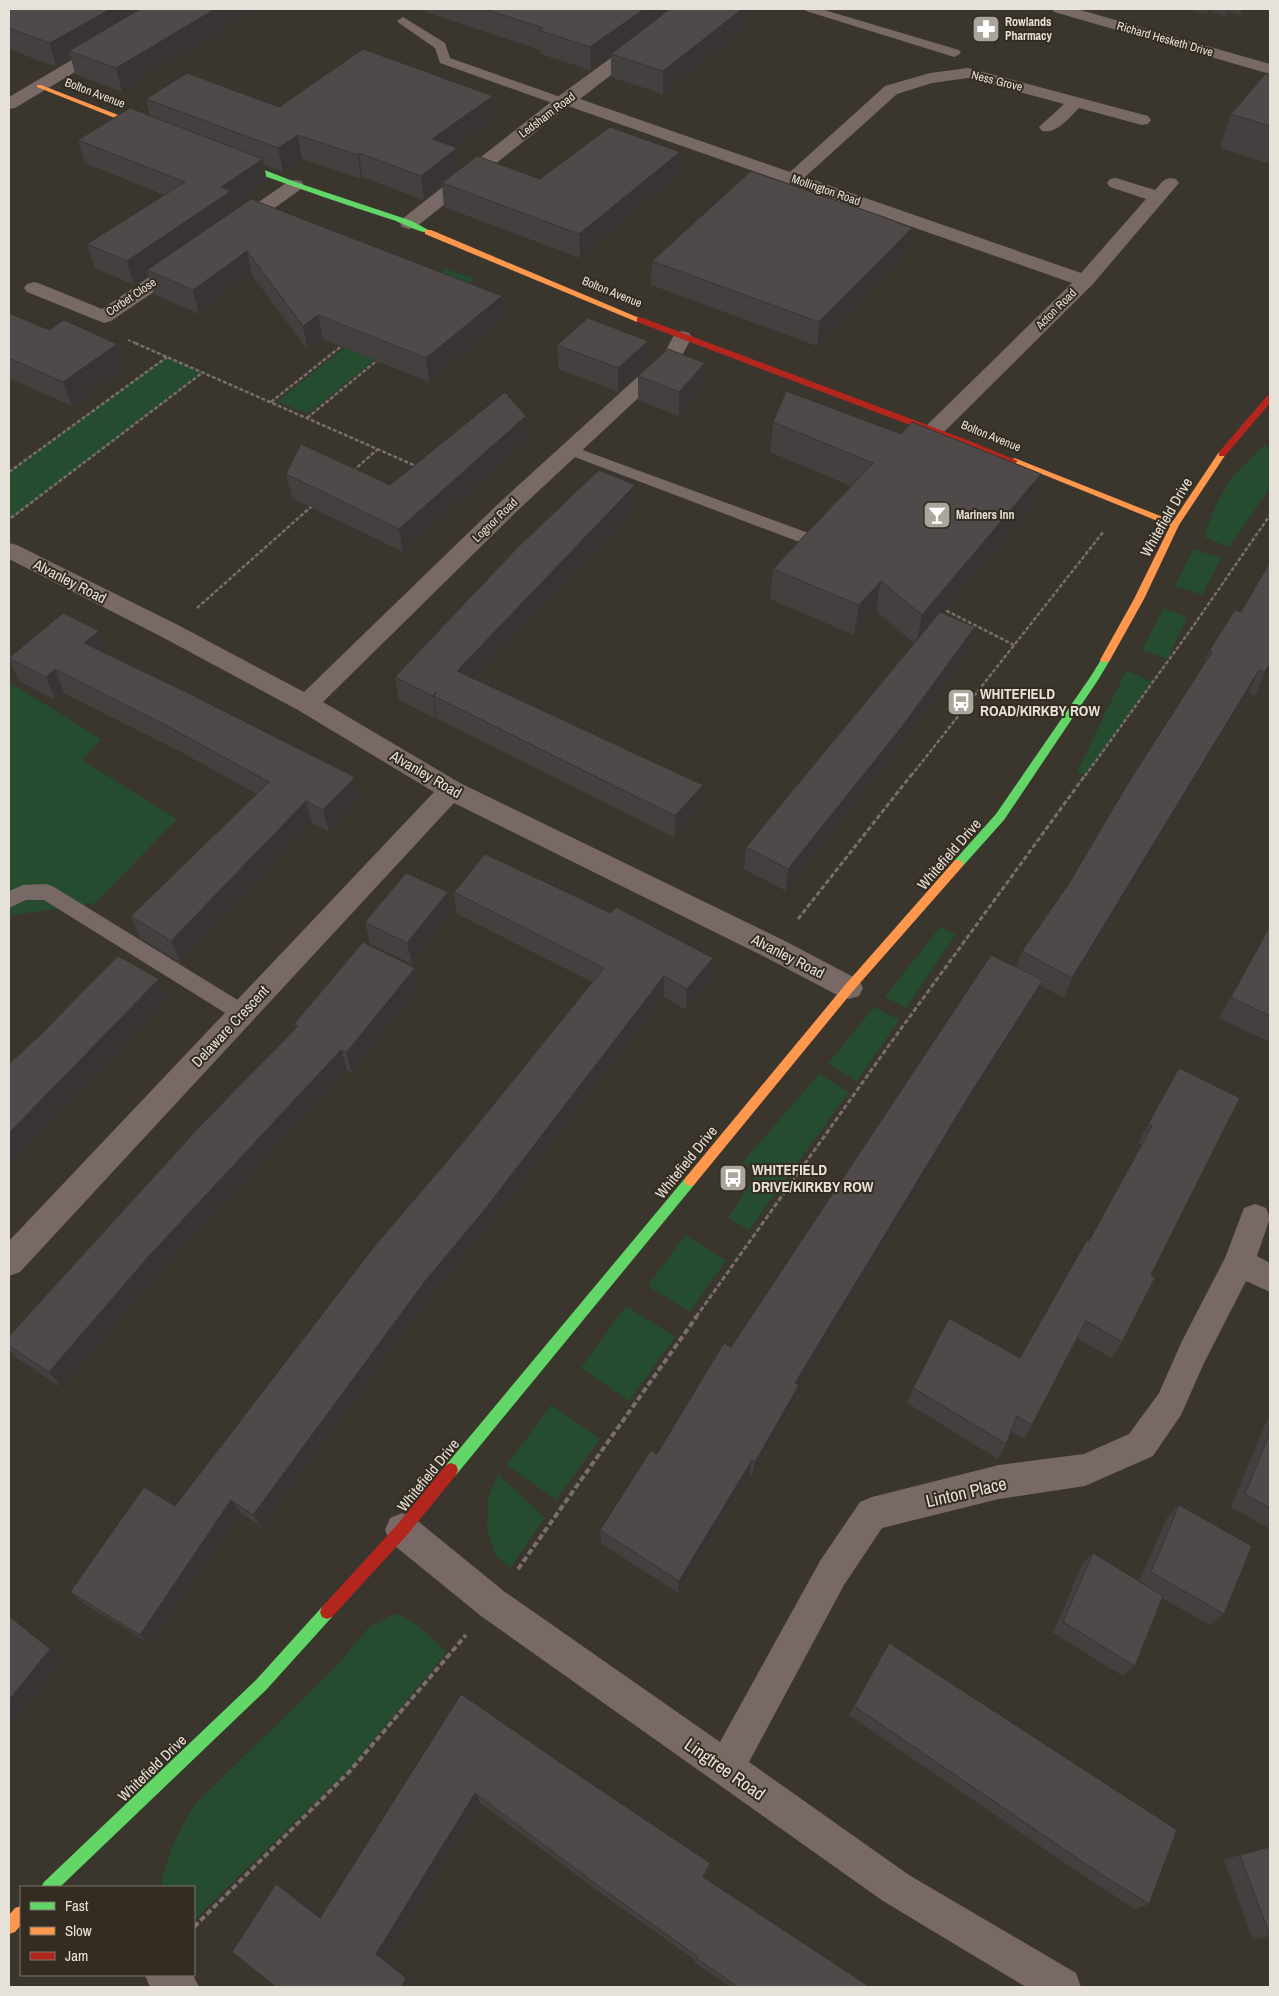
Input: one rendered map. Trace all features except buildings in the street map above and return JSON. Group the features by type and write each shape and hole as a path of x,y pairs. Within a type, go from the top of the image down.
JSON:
{"main road":[{"name":"Bolton Avenue","path":"39,86 167,135"},
{"name":"Bolton Avenue","path":"222,157 295,185 409,223 467,249 682,336 935,429 1175,525"},
{"name":"Whitefield Drive","path":"66,1882 261,1685 402,1530 849,988 1000,818 1095,678 1139,599 1175,525 1215,463 1266,409"},
{"path":"9,1926 20,1915"}],"street":[{"path":"9,104 169,9"},
{"name":"Ledsham Road","path":"409,223 564,101 688,9"},
{"name":"Richard Hesketh Drive","path":"1060,9 1270,69"},
{"name":"Ness Grove","path":"794,178 891,90 930,78 968,73 1142,120"},
{"name":"Mollington Road","path":"564,101 794,178 1085,281"},
{"path":"1048,127 1076,102"},
{"name":"Acton Road","path":"935,429 1085,281 1164,190 1116,183"},
{"path":"219,238 295,185"},
{"name":"Corbet Close","path":"34,288 104,317 194,255"},
{"name":"Lognor Road","path":"307,704 507,508 673,355 682,336"},
{"name":"Alvanley Road","path":"9,550 170,631 307,704 451,790 775,949 849,988"},
{"name":"Delaware Crescent","path":"9,1262 451,790"},
{"name":"Linton Place","path":"725,1769 832,1573 872,1514 999,1482 1085,1470 1141,1445 1170,1404 1193,1352 1239,1263 1255,1218"},
{"path":"1239,1263 1270,1278"},
{"name":"Lingtree Road","path":"402,1530 493,1604 896,1888 1062,1987"},
{"path":"165,1976 179,1987"}],"lane":[{"path":"810,9 955,53"},
{"path":"403,21 441,46 444,60 564,101"},
{"path":"569,450 808,539"},
{"path":"9,900 23,893 47,892 242,1013"}],"path":[{"path":"104,317 106,331 421,469"},
{"path":"270,402 346,342"},
{"path":"9,472 167,357"},
{"path":"306,418 382,357"},
{"path":"9,520 202,372"},
{"path":"348,475 378,449"},
{"path":"170,631 318,501"},
{"path":"775,949 1124,504"},
{"path":"195,1926 350,1772 493,1604 876,1064 1194,625 1270,515"},
{"path":"936,606 1014,645"}],"green space":[{"path":"446,269 474,279 308,414 277,401"},
{"path":"167,357 202,373 9,520 9,472"},
{"path":"1264,445 1270,448 1270,488 1229,547 1204,537 1216,505 1231,478"},
{"path":"1193,549 1221,558 1202,595 1175,586"},
{"path":"1163,609 1187,617 1168,659 1142,650"},
{"path":"1126,671 1152,681 1086,774 1077,772"},
{"path":"9,682 101,739 82,760 177,819 95,903 13,915 9,919"},
{"path":"940,927 956,934 906,1008 885,997"},
{"path":"874,1007 899,1020 857,1081 828,1064"},
{"path":"819,1074 849,1092 749,1230 728,1218 759,1171 742,1163"},
{"path":"685,1235 726,1260 690,1312 648,1286"},
{"path":"626,1306 675,1337 629,1401 581,1368"},
{"path":"551,1405 600,1439 556,1500 507,1465"},
{"path":"498,1474 545,1518 510,1568 495,1555 487,1529 488,1498"},
{"path":"395,1614 417,1625 446,1653 350,1768 195,1919 195,1886 161,1886 166,1864 184,1823 196,1803 335,1668 369,1627"}],"traffic: fast":[{"path":"230,160 295,185 409,223 428,232"},
{"path":"958,864 1000,817 1095,678 1105,660"},
{"path":"451,1470 690,1181"},
{"path":"50,1886 261,1685 327,1612"}],"traffic: slow":[{"path":"39,86 153,130"},
{"path":"428,232 640,320"},
{"path":"1105,660 1139,599 1175,525 1222,454"},
{"path":"1014,461 1175,525"},
{"path":"690,1181 849,988 958,864"},
{"path":"9,1926 20,1915"}],"traffic: jam":[{"path":"640,320 1014,461"},
{"path":"1222,454 1270,398"},
{"path":"327,1612 402,1530 451,1470"}],"place":[{"name":"Rowlands Pharmacy","path":"986,29"},
{"name":"Mariners Inn","path":"937,515"},
{"name":"WHITEFIELD ROAD/KIRKBY ROW","path":"961,702"},
{"name":"WHITEFIELD DRIVE/KIRKBY ROW","path":"733,1178"}]}
